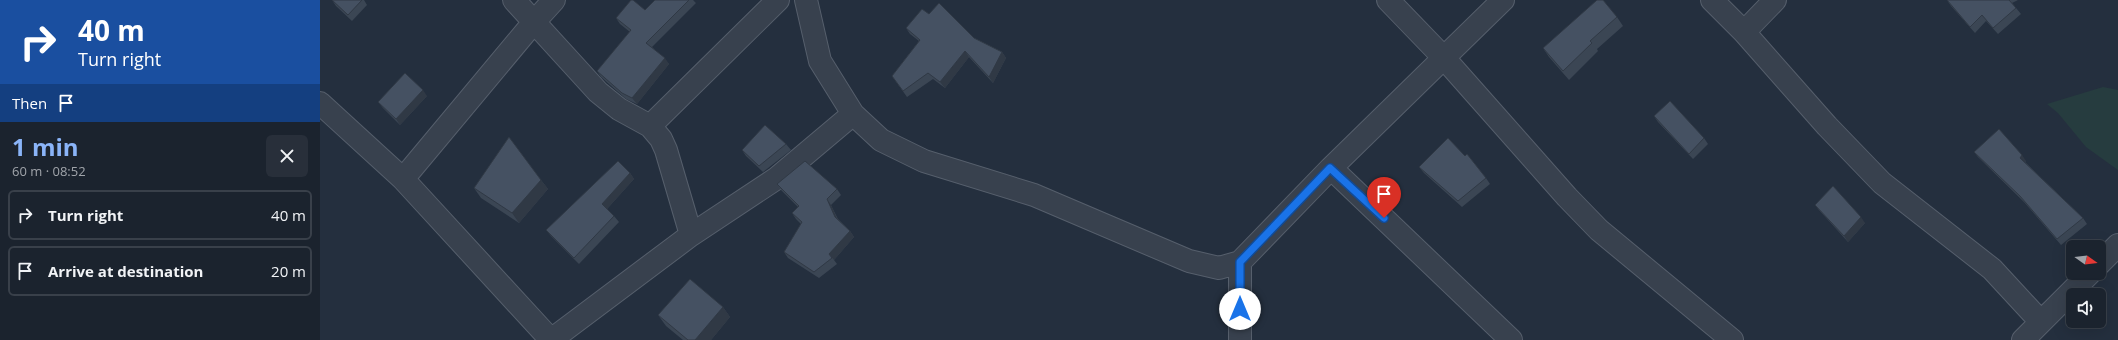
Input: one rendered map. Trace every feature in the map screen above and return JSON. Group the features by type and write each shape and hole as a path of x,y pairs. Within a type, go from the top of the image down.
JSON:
{"street":[{"path":"514,0 598,92 619,109 650,126 661,139 666,150 691,235"},
{"path":"403,179 554,0"},
{"path":"650,126 778,0"},
{"path":"806,0 820,61 853,114 881,140 924,161 1034,195 1189,261 1220,268 1240,262 1330,168 1503,0"},
{"path":"1388,0 1444,58 1567,197 1599,230 1732,340"},
{"path":"1712,0 1744,32 1827,126 1882,183 1992,269 2041,322"},
{"path":"1744,32 1775,0"},
{"path":"320,103 403,179 551,340 691,235 777,178 853,114"},
{"path":"1330,168 1511,340"},
{"path":"2106,257 2118,245"},
{"path":"1240,262 1240,340"},
{"path":"2023,340 2083,280"}],"green space":[{"path":"2103,87 2118,90 2118,170 2086,147 2058,113 2047,104"}],"building":[{"path":"332,0 362,0 348,15"},
{"path":"631,0 645,10 655,0 689,0 646,43 665,58 632,98 622,93 597,71 631,30 616,18"},
{"path":"1597,0 1603,0 1617,17 1590,41 1592,43 1563,71 1543,48"},
{"path":"1947,0 2009,0 2016,8 1993,28 1982,15 1970,27"},
{"path":"939,3 974,38 1002,52 989,77 965,51 940,82 928,73 903,91 892,76 920,40 906,28 922,9 929,14"},
{"path":"405,73 423,90 396,119 378,102"},
{"path":"1670,101 1704,138 1689,154 1654,116"},
{"path":"765,125 786,144 759,166 742,150"},
{"path":"1999,129 2022,155 2020,158 2083,218 2057,239 2020,196 1974,152"},
{"path":"509,137 541,180 512,213 474,188"},
{"path":"1448,138 1465,156 1467,154 1486,178 1458,201 1419,167"},
{"path":"618,161 630,173 602,204 614,216 574,258 546,230"},
{"path":"805,161 837,189 827,199 835,217 850,231 829,254 832,258 814,272 784,252 802,222 792,213 799,206 777,184"},
{"path":"1833,186 1861,217 1844,236 1815,205"},
{"path":"690,279 723,307 695,340 688,340 658,315"}],"route":[{"path":"1240,309 1240,262 1330,168 1384,218"}]}
